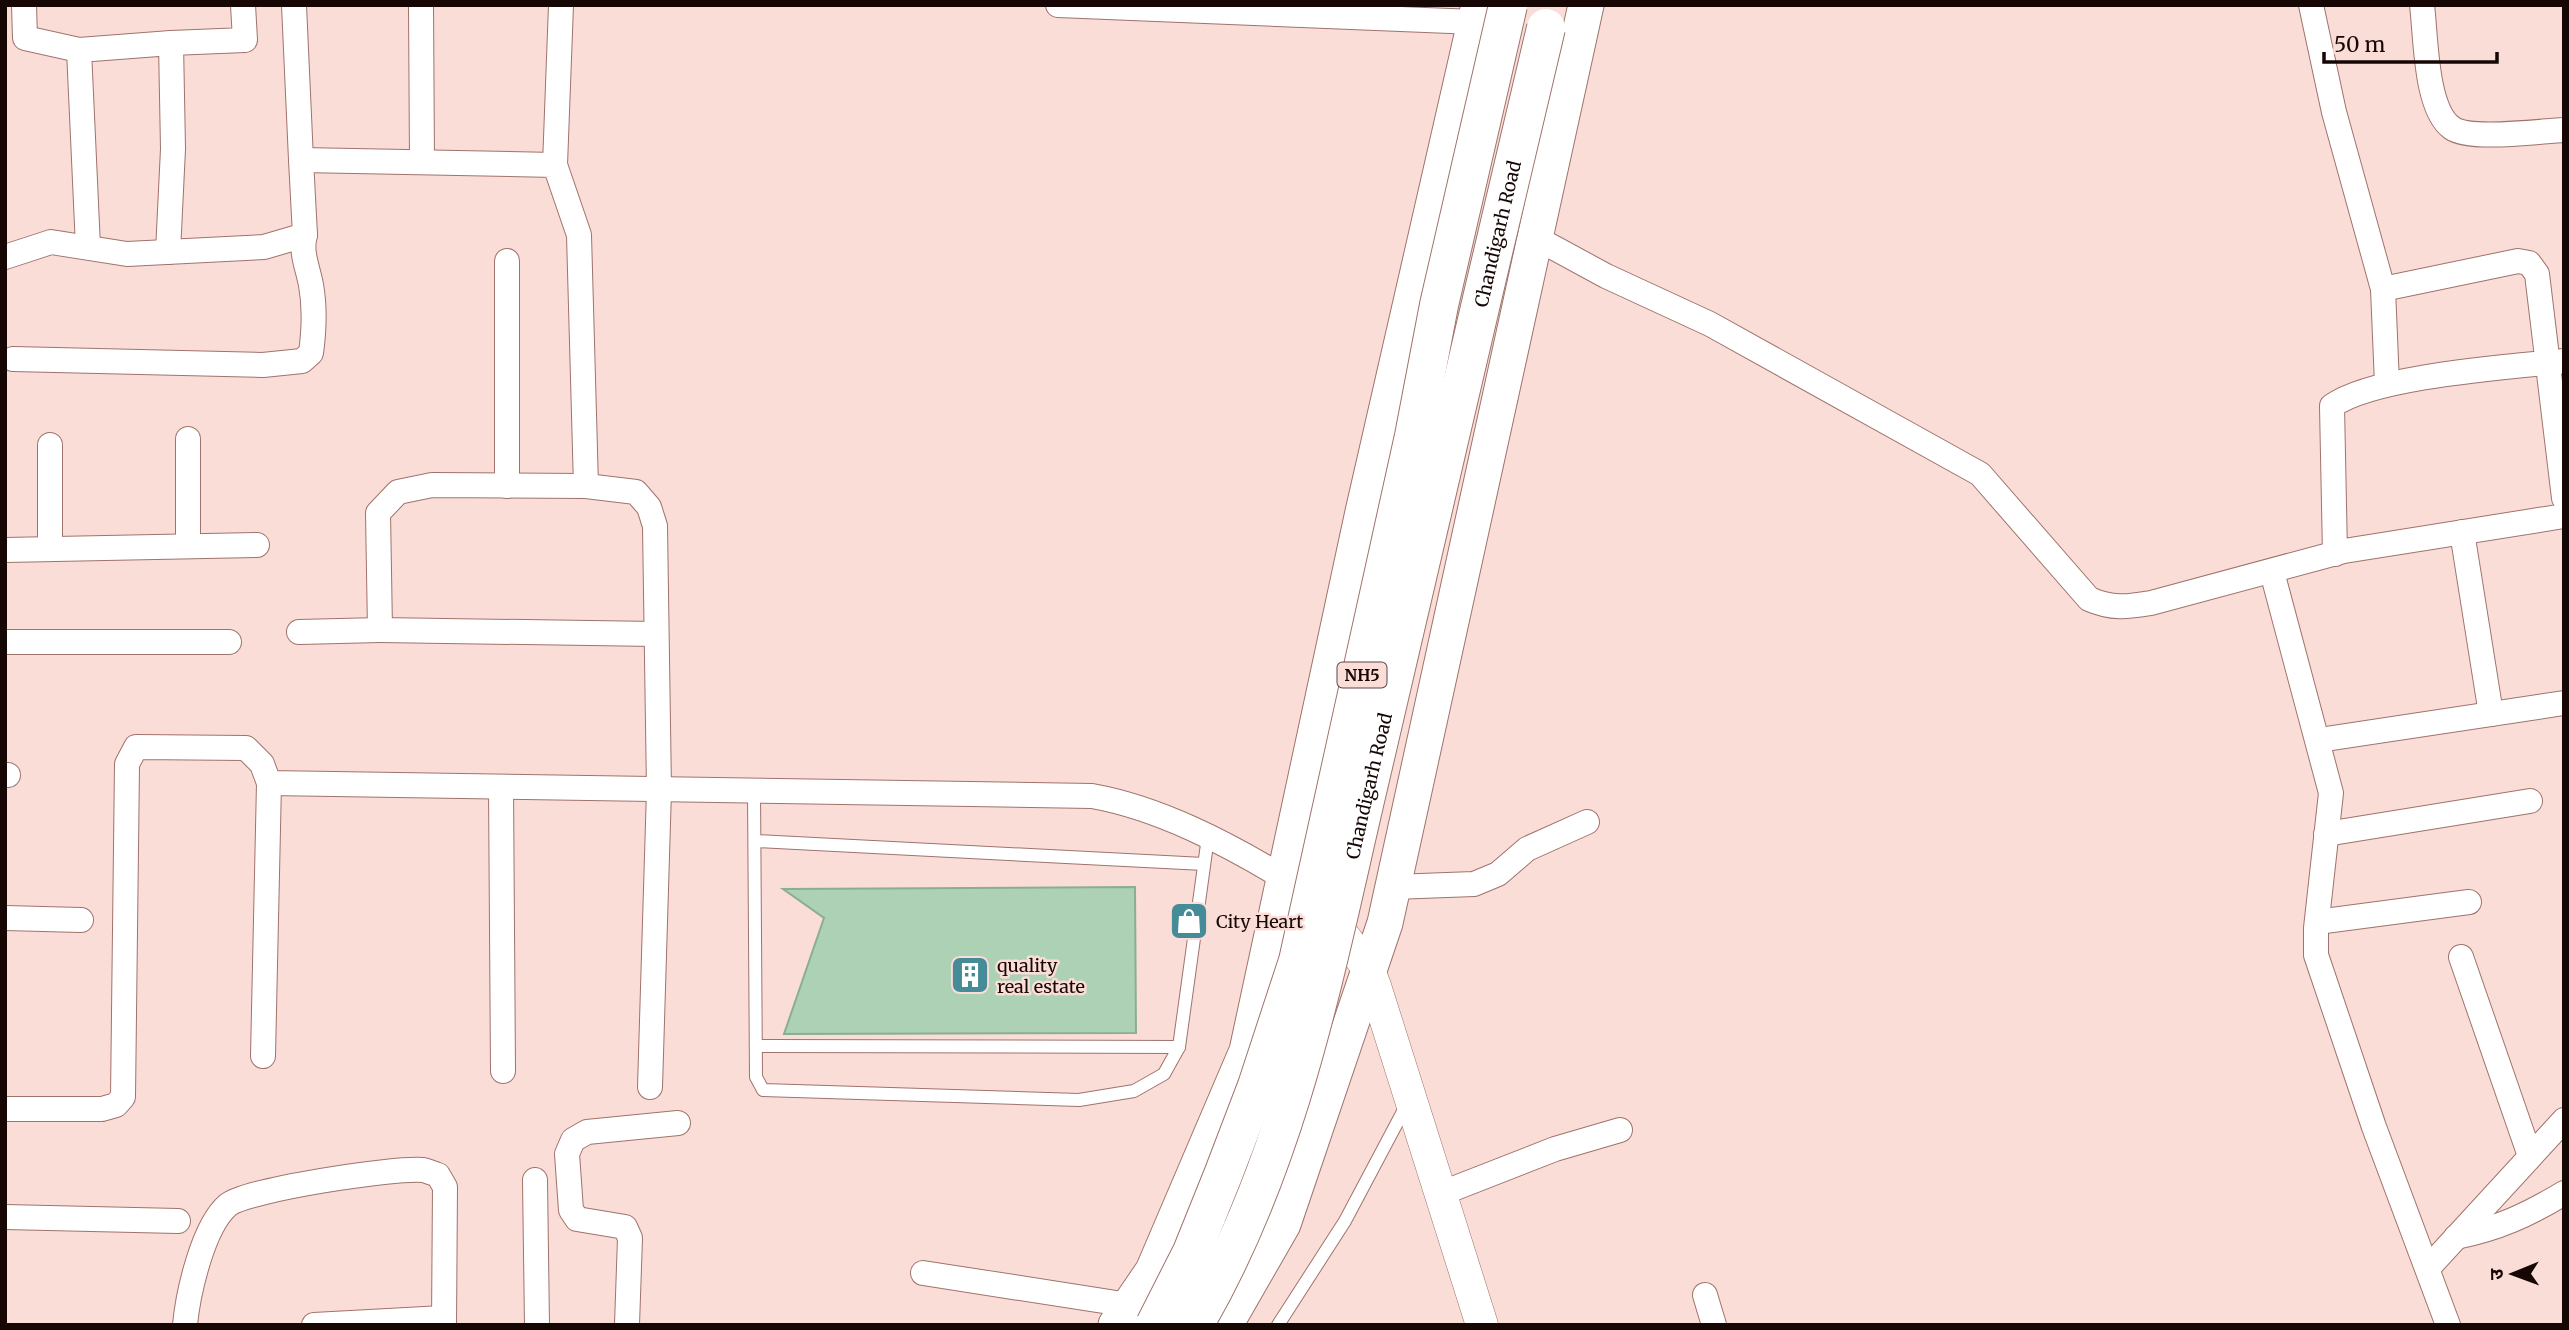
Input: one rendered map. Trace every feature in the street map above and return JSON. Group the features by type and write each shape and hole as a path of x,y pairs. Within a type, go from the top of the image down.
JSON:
{"highway":[{"name":"NH5","path":"1133,1318 1192,1252 1257,1086 1298,961 1414,436 1439,305 1487,11"},
{"name":"Chandigarh Road","path":"1194,1325 1253,1202 1294,1094 1337,925 1546,27"}],"main road":[{"path":"1225,1325 1283,1224 1385,923 1587,5"},
{"path":"1133,1318 1247,1051 1366,498 1487,11"}],"street":[{"path":"24,5 25,38 79,50 245,40 243,5"},
{"path":"13,359 263,365 302,361 311,354 314,330 311,287 302,245 305,235 294,5"},
{"path":"421,5 422,162"},
{"path":"561,5 555,165 579,235 586,486"},
{"path":"1058,5 1438,13 1487,11"},
{"path":"2311,5 2334,112 2383,289 2387,384"},
{"path":"2422,5 2433,95 2443,118 2453,129 2472,134 2564,130"},
{"path":"168,252 173,149 171,43"},
{"path":"79,50 88,247"},
{"path":"301,160 555,165"},
{"path":"5,257 51,242 127,254 264,247 305,235"},
{"path":"1536,238 1606,276 1710,324 1980,474 2089,599 2106,607 2122,608 2335,554 2564,516"},
{"path":"507,261 507,486"},
{"path":"2383,289 2518,261 2529,263 2537,274 2555,362 2564,498"},
{"path":"2335,554 2332,405 2343,398 2387,384 2555,362"},
{"path":"188,439 188,546"},
{"path":"50,445 50,549"},
{"path":"380,631 378,513 398,492 432,485 586,486 636,492 649,507 655,526 659,790 650,1087"},
{"path":"2462,532 2491,714"},
{"path":"5,550 257,545"},
{"path":"2272,572 2331,793 2316,955 2374,1128 2448,1325"},
{"path":"299,632 656,634"},
{"path":"5,642 229,642"},
{"path":"2319,740 2564,703"},
{"path":"5,1110 102,1109 116,1105 123,1097 127,764 133,750 146,746 246,748 262,764 269,783 262,1056"},
{"path":"269,783 1092,796 1141,809 1208,837 1284,878 1326,914 1368,968 1482,1325"},
{"path":"501,787 503,1071"},
{"path":"2326,835 2530,801"},
{"path":"1393,887 1474,884 1498,874 1527,849 1587,822"},
{"path":"2317,922 2469,902"},
{"path":"5,918 82,920"},
{"path":"2461,957 2530,1156"},
{"path":"2428,1268 2564,1120"},
{"path":"627,1325 630,1238 625,1227 577,1219 571,1210 567,1154 573,1140 587,1132 678,1122"},
{"path":"1440,1194 1555,1149 1620,1130"},
{"path":"184,1325 188,1295 214,1222 227,1205 243,1195 341,1178 422,1170 438,1175 446,1187 443,1321 314,1325"},
{"path":"535,1180 537,1325"},
{"path":"2456,1237 2490,1230 2525,1217 2564,1193"},
{"path":"5,1217 178,1221"},
{"path":"923,1273 1133,1318"},
{"path":"1705,1295 1714,1325"}],"lane":[{"path":"754,792 756,1077 763,1090 768,1091 1079,1100 1134,1091 1164,1074 1179,1047 1208,837"},
{"path":"755,841 1204,864"},
{"path":"756,1046 1179,1047"},
{"path":"1278,1325 1345,1222 1410,1098"}],"building":[{"name":"quality real estate","path":"1135,887 1136,1033 784,1034 824,918 783,889"}],"place":[{"name":"City Heart","path":"1189,921"},
{"name":"quality real estate","path":"970,975"}]}
